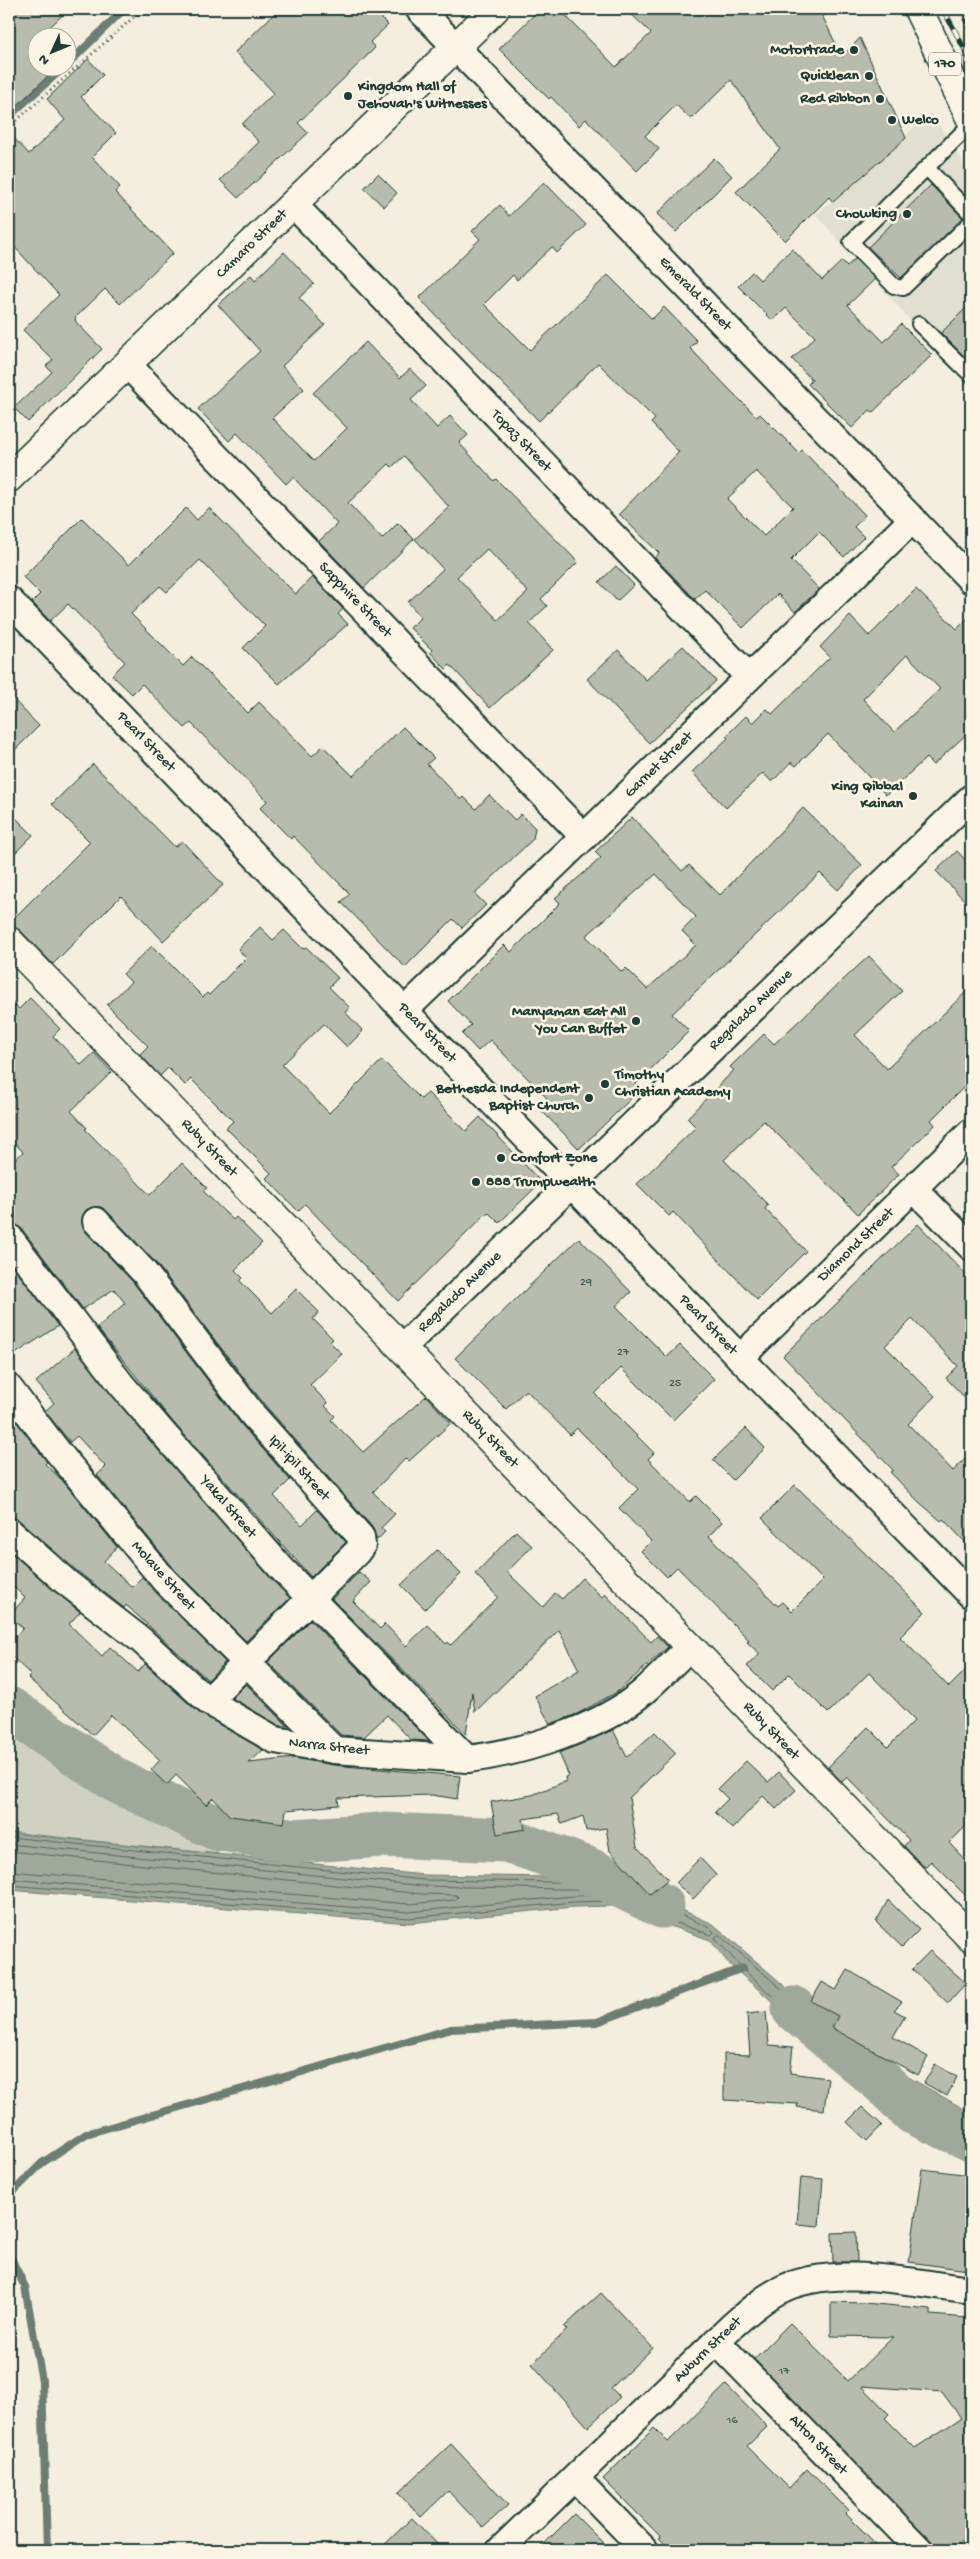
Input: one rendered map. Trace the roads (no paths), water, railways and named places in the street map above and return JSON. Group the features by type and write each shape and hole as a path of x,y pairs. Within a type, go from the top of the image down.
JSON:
{"street":[{"name":"Emerald Street","path":"419,9 971,580"},
{"name":"Camaro Street","path":"9,478 494,9"},
{"name":"170","path":"918,9 971,119"},
{"name":"Topaz Street","path":"292,204 749,677"},
{"name":"Sapphire Street","path":"127,364 584,837"},
{"name":"Garnet Street","path":"405,1010 912,519"},
{"name":"Pearl Street","path":"9,600 971,1595"},
{"name":"Regalado Avenue","path":"402,1348 971,798"},
{"name":"Ruby Street","path":"9,941 971,1938"},
{"name":"Diamond Street","path":"740,1358 971,1132"},
{"path":"914,1188 971,1247"},
{"name":"Ipil-ipil Street","path":"96,1221 144,1272 252,1414 361,1537 362,1545 357,1552 208,1701"},
{"name":"Yakal Street","path":"9,1237 121,1384 310,1598 467,1759"},
{"name":"Molave Street","path":"9,1388 58,1452 143,1556 181,1598 334,1750"},
{"name":"Narra Street","path":"9,1531 66,1582 140,1640 208,1701 275,1740 334,1750 467,1759 487,1756 542,1743 614,1712 643,1693 690,1647"},
{"name":"Auburn Street","path":"500,2550 716,2341 756,2305 778,2290 802,2281 835,2277 880,2279 971,2290"},
{"name":"Alton Street","path":"716,2341 920,2550"},
{"path":"575,2478 645,2550"}],"lane":[{"path":"971,124 851,242 894,286 903,288 971,222"},
{"path":"927,168 971,214"},
{"path":"919,324 971,375"}],"water":[{"path":"9,1833 424,1875 612,1878 713,1924 802,2001 820,2026 971,2113 971,2123 789,2016 729,1964 710,1940 613,1906 574,1907 409,1923 9,1890"}],"waterway":[{"path":"78,54 124,9"},
{"path":"9,116 52,78"},
{"path":"9,1709 117,1781 216,1828 295,1841 381,1835 507,1840 585,1868 662,1906"},
{"path":"9,2196 42,2163 86,2134 451,2029 597,2022 743,1968"},
{"path":"794,2009 882,2082 913,2112 971,2139"},
{"path":"9,2254 25,2287 42,2381 47,2550"}],"railway":[{"path":"943,9 971,61"},
{"path":"961,9 971,30"}],"place":[{"name":"Motortrade","path":"854,50"},
{"name":"Quicklean","path":"869,76"},
{"name":"Kingdom Hall of Jehovah's Witnesses","path":"348,96"},
{"name":"Red Ribbon","path":"880,99"},
{"name":"Welco","path":"892,120"},
{"name":"Chowking","path":"907,214"},
{"name":"King Qibbal Kainan","path":"913,796"},
{"name":"Manyaman Eat All You Can Buffet","path":"636,1021"},
{"name":"Timothy Christian Academy","path":"605,1084"},
{"name":"Bethesda Independent Baptist Church","path":"589,1098"},
{"name":"Comfort Zone","path":"501,1158"},
{"name":"888 Trumpwealth","path":"476,1182"}]}
